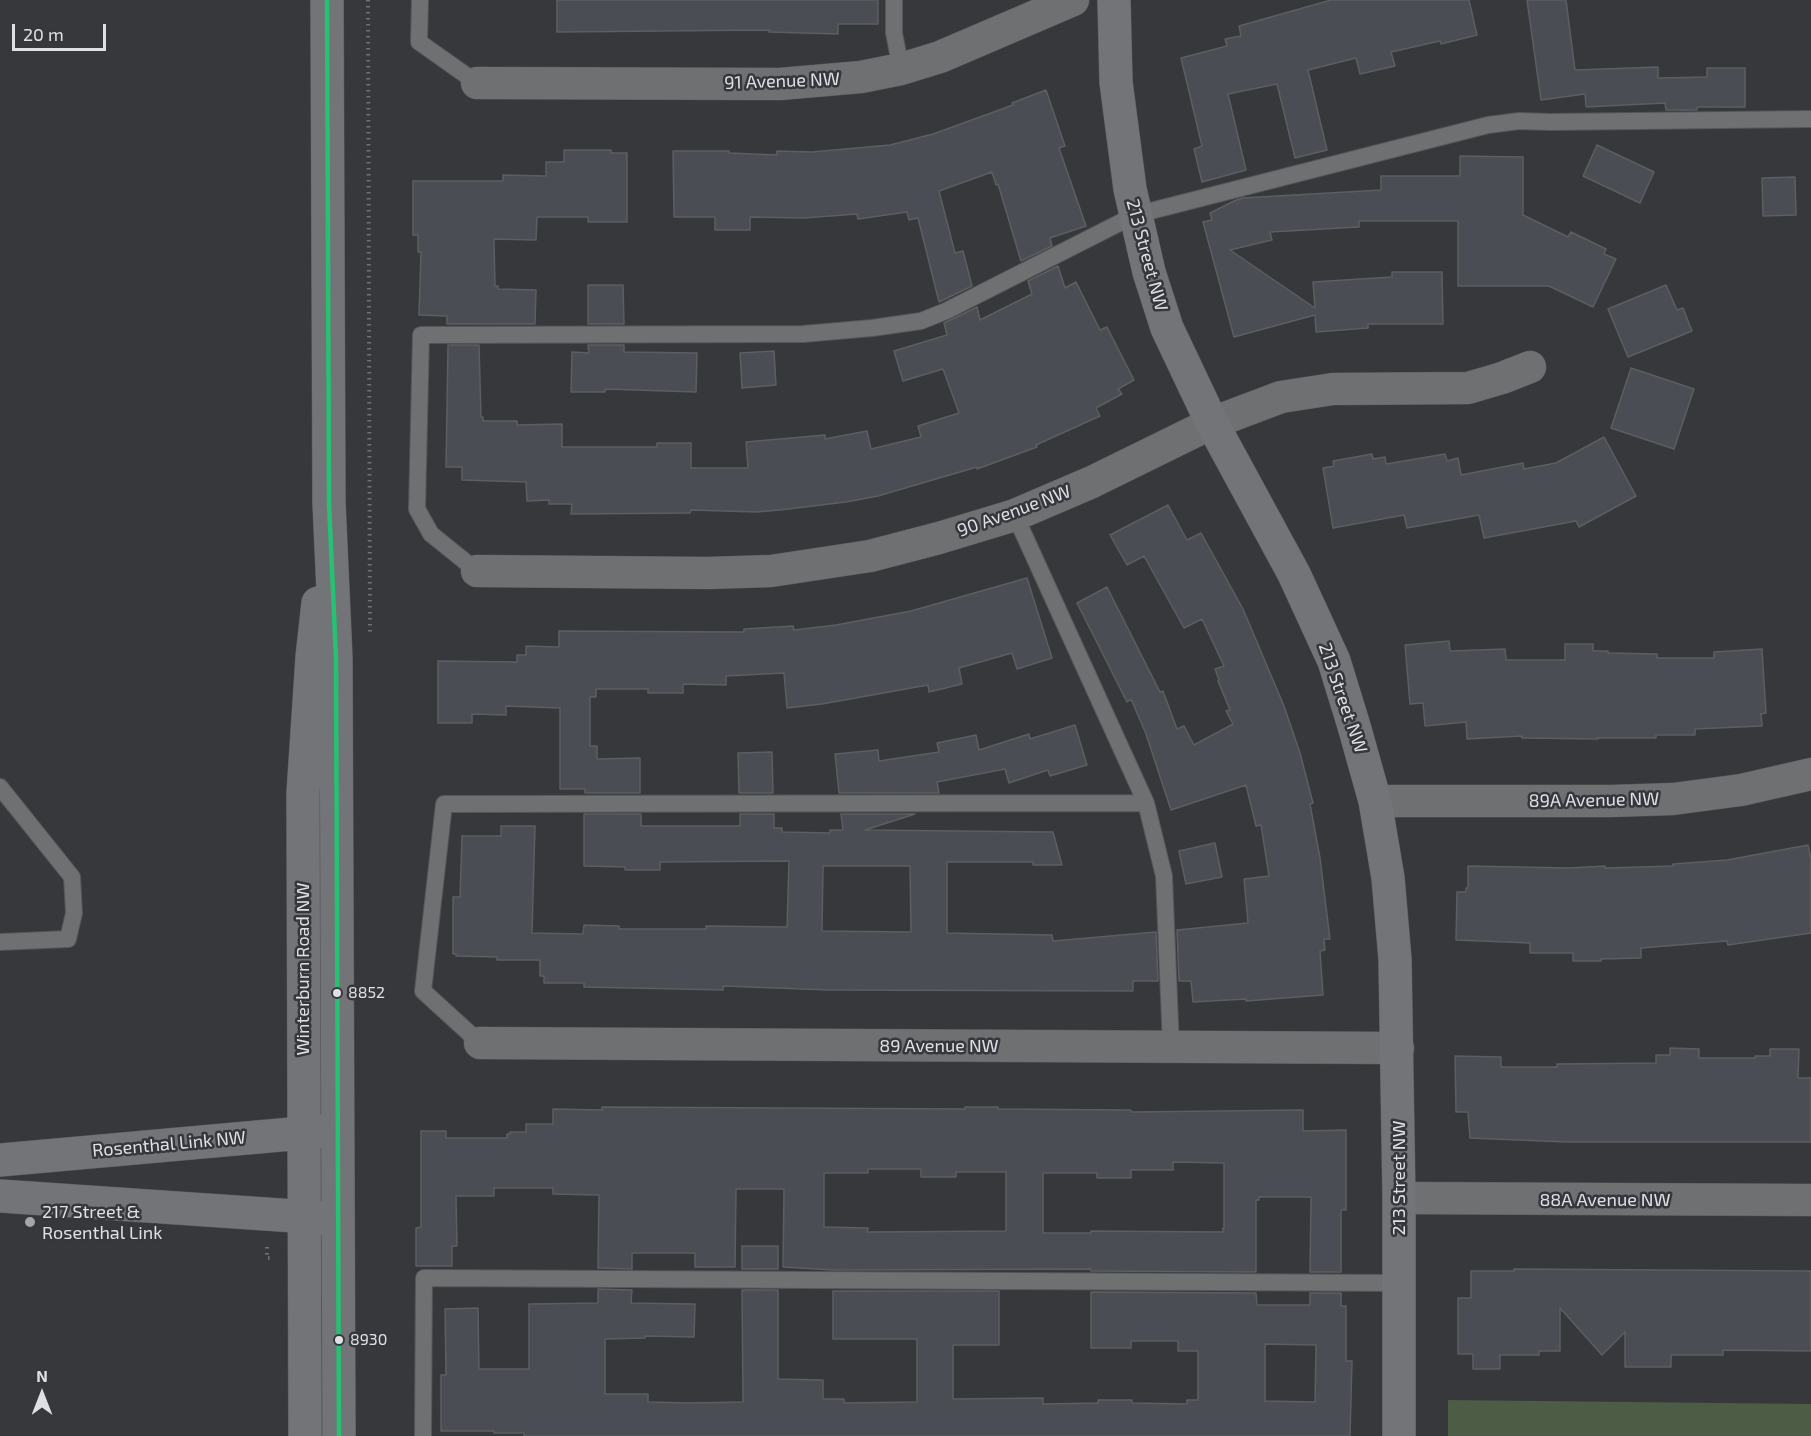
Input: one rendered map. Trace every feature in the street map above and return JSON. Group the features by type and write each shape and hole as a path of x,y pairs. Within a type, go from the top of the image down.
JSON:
{"main road":[{"name":"Winterburn Road NW","path":"327,0 328,503 336,658 339,1436"},
{"name":"213 Street NW","path":"1114,0 1116,82 1130,189 1149,272 1167,328 1212,423 1294,574 1334,661 1375,801 1388,878 1395,959 1398,1048 1399,1436"},
{"name":"Winterburn Road NW","path":"305,1436 303,793 312,657 328,503"},
{"name":"Rosenthal Link NW","path":"0,1160 304,1132 339,1131"},
{"path":"0,1196 338,1219"}],"street":[{"name":"91 Avenue NW","path":"477,83 780,84 861,77 901,69 940,57 1072,0"},
{"name":"90 Avenue NW","path":"477,571 708,573 771,571 870,556 1015,515 1092,482 1212,423 1281,396 1333,389 1468,388 1530,367"},
{"name":"89A Avenue NW","path":"1375,801 1673,799 1741,790 1811,774"},
{"name":"89 Avenue NW","path":"480,1043 1398,1048"},
{"name":"88A Avenue NW","path":"1399,1198 1811,1200"}],"lane":[{"path":"420,0 419,42 477,83"},
{"path":"894,0 894,33 901,69"},
{"path":"477,571 431,534 417,509 421,334 803,333 872,328 921,321 946,311 1135,215 1488,124 1519,121 1811,119"},
{"path":"1015,515 1146,803 1164,876 1171,1047"},
{"path":"0,787 72,877 74,913 68,939 0,942"},
{"path":"480,1043 423,991 444,804 1146,803"},
{"path":"423,1436 424,1278 1399,1283"}],"green space":[{"path":"1448,1400 1811,1404 1811,1436 1448,1436"}],"building":[{"path":"557,0 878,0 878,24 838,24 838,34 769,32 769,30 557,32"},
{"path":"1331,0 1469,0 1477,35 1441,44 1440,41 1391,52 1395,66 1360,74 1356,58 1308,70 1327,150 1295,158 1277,84 1228,94 1246,170 1202,182 1194,149 1202,146 1181,58 1227,46 1225,39 1241,36 1239,26"},
{"path":"1527,0 1566,0 1575,70 1658,67 1658,78 1707,77 1707,68 1745,68 1745,107 1697,107 1697,110 1666,110 1665,103 1586,107 1585,94 1541,100"},
{"path":"1046,90 1065,146 1059,148 1086,226 1050,238 1052,246 1021,261 998,184 996,185 992,172 939,191 955,253 963,251 972,286 939,302 918,218 909,220 907,212 858,219 857,214 804,218 750,217 750,230 715,230 715,217 674,217 673,151 729,151 729,153 777,155 777,151 812,152 890,145 933,134 1013,105 1012,103"},
{"path":"1597,145 1654,172 1640,203 1583,176"},
{"path":"564,150 611,150 611,153 627,153 627,222 588,222 588,217 537,217 536,240 494,239 495,286 498,286 498,289 536,290 535,324 447,324 447,316 419,315 421,252 418,252 418,235 413,235 413,181 503,181 503,175 546,176 546,162 564,162"},
{"path":"1460,156 1523,157 1523,215 1568,237 1571,232 1606,249 1604,254 1616,259 1593,307 1549,286 1458,286 1458,221 1359,221 1359,227 1270,232 1272,240 1230,250 1315,308 1313,282 1392,277 1392,272 1442,272 1443,324 1368,324 1368,328 1316,332 1315,315 1234,337 1203,222 1212,220 1210,213 1242,198 1381,190 1381,176 1460,176"},
{"path":"1795,177 1796,215 1763,216 1762,178"},
{"path":"1058,266 1065,288 1076,282 1100,330 1107,327 1134,380 1118,389 1122,394 1096,408 1100,416 1036,445 1037,447 977,469 977,467 878,496 780,510 571,514 572,504 549,504 549,500 527,501 526,482 462,480 462,467 446,467 448,345 479,345 483,421 517,421 517,425 562,424 562,447 657,447 657,443 691,443 691,468 748,468 746,442 825,435 825,439 867,431 871,449 921,437 918,426 959,413 943,369 903,381 894,351 947,335 944,323 977,307 980,320 1032,294 1028,281"},
{"path":"588,285 623,285 624,324 588,324"},
{"path":"1666,285 1677,310 1683,308 1692,331 1628,357 1608,309"},
{"path":"588,345 624,345 624,352 697,353 696,392 605,389 605,392 571,392 572,352 589,353"},
{"path":"774,351 776,385 742,388 740,353"},
{"path":"1631,368 1694,389 1674,449 1611,428"},
{"path":"1604,437 1636,496 1579,527 1576,521 1484,538 1479,515 1407,528 1404,515 1333,528 1323,468 1334,466 1333,461 1372,454 1373,459 1385,457 1386,464 1445,454 1447,461 1458,458 1461,475 1523,463 1524,469 1556,463"},
{"path":"1168,505 1187,540 1201,533 1243,609 1284,706 1300,753 1313,803 1310,804 1320,858 1330,939 1324,939 1325,950 1320,951 1323,995 1246,1001 1246,999 1193,1002 1191,981 1179,981 1177,930 1248,923 1244,879 1269,876 1261,825 1256,826 1246,785 1171,810 1146,734 1131,699 1127,702 1077,603 1107,587 1160,692 1163,691 1177,729 1184,726 1194,745 1233,724 1226,711 1230,710 1215,669 1224,666 1202,619 1184,628 1144,556 1127,565 1110,535"},
{"path":"1027,578 1052,658 1017,669 1012,653 959,668 962,684 929,692 928,685 787,708 784,673 726,676 726,685 683,684 683,693 648,693 648,689 596,689 596,697 590,697 590,746 597,746 597,759 640,758 640,793 585,793 585,789 560,789 560,708 506,706 506,715 472,714 472,723 438,723 438,661 517,662 517,655 526,655 526,646 559,647 559,631 744,632 744,629 793,626 794,630 911,611"},
{"path":"1449,641 1450,651 1505,649 1506,660 1565,660 1565,644 1593,644 1593,651 1657,654 1657,658 1714,658 1714,652 1762,649 1766,713 1761,714 1762,726 1695,729 1695,735 1656,735 1656,738 1522,738 1522,736 1467,739 1466,722 1425,726 1423,703 1410,704 1405,645"},
{"path":"1075,725 1087,765 1050,776 1048,770 1009,783 1005,769 937,782 939,793 839,793 835,754 878,750 879,761 939,752 937,743 976,735 979,750 1029,734 1030,739"},
{"path":"772,752 773,793 739,793 738,753"},
{"path":"584,814 641,814 641,826 740,826 740,814 774,814 774,828 782,828 782,832 830,833 830,830 843,830 841,814 915,814 865,830 1053,832 1062,865 1033,865 1033,862 947,862 947,933 1052,935 1053,941 1156,932 1158,981 1133,981 1133,991 829,990 723,986 723,990 584,987 584,983 544,983 544,976 540,976 540,960 497,960 497,957 453,954 453,897 460,897 462,836 501,836 501,826 535,826 532,933 583,934 584,925 619,926 619,929 706,929 706,926 787,927 789,861 660,862 660,870 625,870 625,867 584,866","holes":["823,866 910,866 911,932 822,931"]},
{"path":"1215,843 1222,877 1186,884 1179,851"},
{"path":"1808,845 1811,859 1811,933 1728,945 1727,941 1641,948 1641,958 1601,959 1601,961 1573,961 1573,953 1530,953 1530,943 1456,940 1457,892 1466,892 1468,888 1468,866 1569,868 1605,866 1605,868 1673,866 1673,864 1727,860"},
{"path":"1670,1048 1699,1049 1699,1058 1755,1058 1755,1056 1770,1056 1770,1049 1799,1049 1798,1078 1811,1078 1811,1142 1567,1142 1470,1138 1468,1112 1456,1112 1455,1056 1501,1057 1501,1067 1557,1067 1557,1064 1656,1063 1656,1055 1670,1055"},
{"path":"602,1107 965,1109 965,1107 998,1107 998,1109 1131,1110 1131,1112 1303,1110 1303,1131 1346,1130 1346,1210 1341,1210 1341,1272 1310,1272 1311,1197 1259,1197 1259,1200 1256,1200 1256,1272 1091,1271 1091,1269 833,1270 783,1267 784,1189 736,1189 735,1267 695,1267 695,1253 632,1253 632,1269 598,1268 599,1195 553,1194 553,1188 494,1188 494,1196 456,1196 457,1246 452,1246 452,1266 416,1266 416,1228 421,1227 421,1131 446,1131 446,1138 507,1138 510,1132 526,1132 526,1124 553,1124 553,1109 602,1110","holes":["1173,1162 1224,1163 1223,1232 1043,1233 1043,1173 1097,1173 1097,1178 1131,1178 1131,1170 1173,1170","868,1169 921,1169 921,1177 956,1177 956,1172 1006,1172 1006,1231 867,1232 868,1228 824,1227 824,1173 868,1173"]},
{"path":"742,1246 778,1246 778,1269 742,1269"},
{"path":"1514,1269 1811,1271 1811,1351 1723,1350 1723,1355 1671,1355 1671,1367 1625,1367 1625,1332 1602,1355 1560,1308 1560,1351 1539,1351 1539,1355 1500,1355 1500,1369 1473,1369 1473,1354 1458,1354 1458,1298 1471,1298 1471,1271 1514,1271"},
{"path":"598,1289 632,1290 631,1303 695,1304 694,1337 645,1336 645,1338 605,1339 605,1394 648,1394 648,1402 743,1402 742,1290 778,1290 778,1379 823,1380 823,1399 844,1399 844,1403 917,1402 917,1339 833,1339 833,1291 999,1291 999,1345 953,1345 953,1399 1043,1398 1043,1404 1132,1400 1132,1403 1187,1404 1187,1400 1198,1400 1198,1351 1178,1351 1178,1341 1131,1341 1131,1348 1091,1348 1091,1292 1256,1293 1257,1305 1310,1305 1310,1293 1341,1293 1341,1306 1346,1306 1346,1361 1352,1361 1350,1436 524,1436 524,1433 494,1433 494,1431 441,1431 441,1375 446,1375 445,1309 478,1308 479,1369 529,1369 529,1304 598,1303","holes":["1265,1344 1316,1345 1315,1402 1265,1401"]}],"transit line":[{"path":"327,0 329,503 336,658 339,1436"}],"place":[{"name":"8852","path":"337,993"},
{"name":"217 Street & Rosenthal Link","path":"30,1222"},
{"name":"8930","path":"339,1340"}]}
